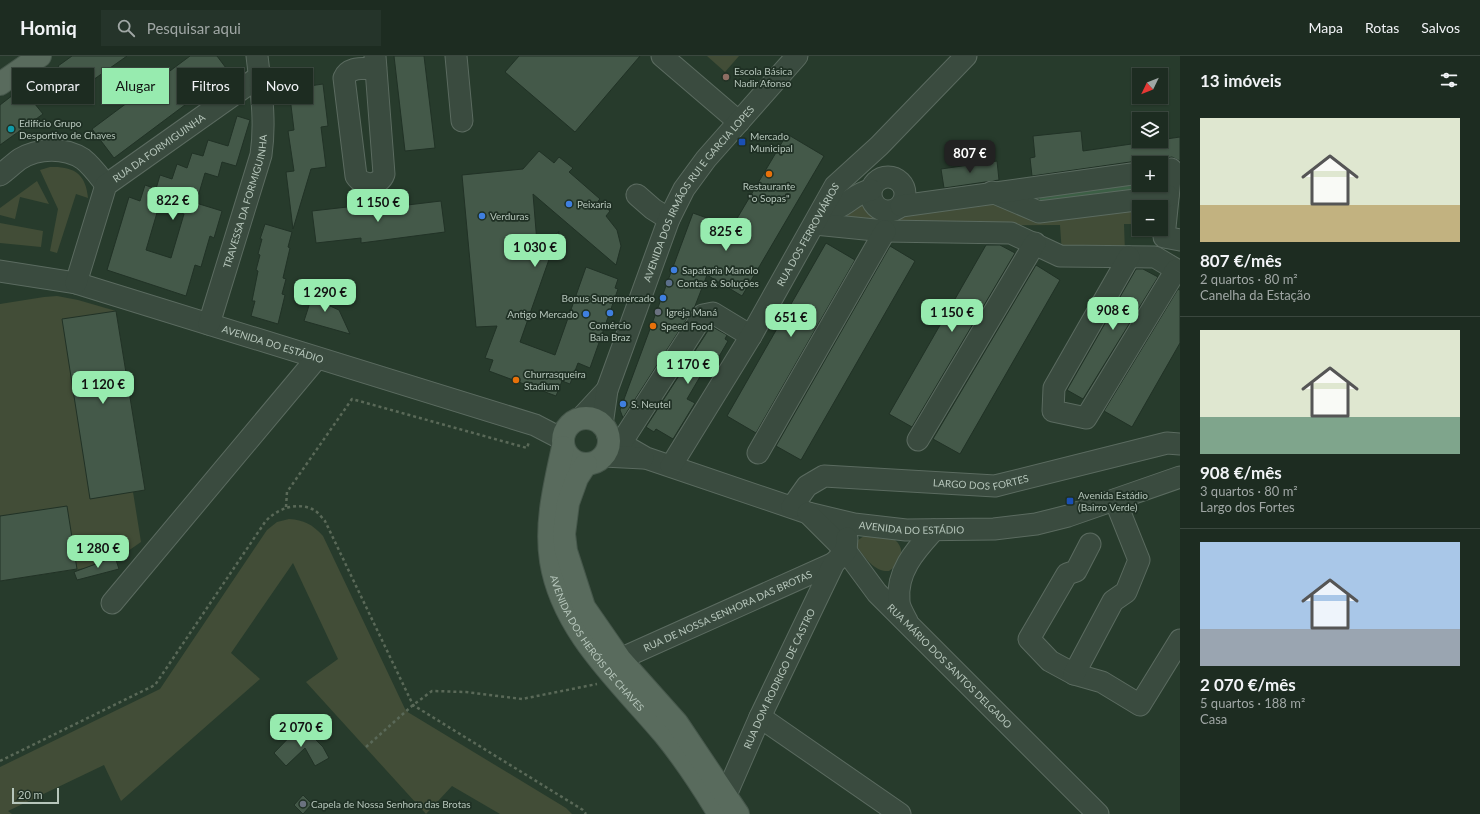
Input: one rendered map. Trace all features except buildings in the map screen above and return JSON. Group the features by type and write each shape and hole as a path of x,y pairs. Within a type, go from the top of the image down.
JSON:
{"main road":[{"path":"0,84 40,56"},
{"path":"589,418 604,445 571,460 569,432 589,418"},
{"name":"AVENIDA DOS HERÓIS DE CHAVES","path":"569,432 552,502 549,544 554,576 561,596 588,644 608,671 665,735 723,804 738,814"},
{"name":"AVENIDA DOS HERÓIS DE CHAVES","path":"604,445 577,478 568,502 564,534 566,551 584,607 620,659 677,723 723,804"}],"street":[{"path":"456,56 462,121"},
{"path":"662,56 739,122"},
{"name":"AVENIDA DOS IRMÃOS RUI E GARCIA LOPES","path":"607,390 669,219 684,189 694,173 797,56"},
{"name":"RUA DOS FERROVIÁRIOS","path":"671,466 751,336 835,186 868,155 966,56"},
{"path":"375,62 384,174 382,179 378,182 364,183 359,181 356,176 344,78 346,73 351,69 375,62"},
{"name":"RUA DA FORMIGUINHA","path":"76,283 106,185 258,66"},
{"name":"TRAVESSA DA FORMIGUINHA","path":"209,324 261,155 264,136 264,111 258,66"},
{"path":"0,175 20,159 35,152 54,150 69,153 82,159 92,167 106,185"},
{"path":"1171,170 1164,237 1180,240"},
{"path":"819,217 835,210 864,192 871,190 872,201 880,210 891,211 901,206 992,192 1132,174"},
{"path":"992,192 1039,212 1168,196"},
{"path":"637,195 653,209 669,219"},
{"path":"819,217 885,231 1011,233 1060,256 1155,257 1178,271 1086,418 1053,411 1054,388 1129,257"},
{"path":"758,453 885,231"},
{"path":"918,440 1035,243"},
{"name":"AVENIDA DO ESTÁDIO","path":"3,273 76,283 535,425 569,432"},
{"path":"604,445 703,315 713,313 751,336"},
{"path":"112,603 317,358"},
{"path":"604,445 607,390"},
{"path":"569,432 607,390"},
{"name":"LARGO DOS FORTES","path":"800,510 807,486 824,476 996,486 1167,444 1180,444"},
{"name":"AVENIDA DO ESTÁDIO","path":"604,445 800,510 854,524 906,530 994,529 1036,524 1068,516 1180,477"},
{"path":"1074,674 1114,601 1126,592 1140,560 1115,500"},
{"name":"RUA MÁRIO DOS SANTOS DELGADO","path":"800,510 840,557 866,577 877,593 908,621 1098,814"},
{"path":"840,557 854,524"},
{"path":"906,530 910,559"},
{"path":"908,621 899,602 900,579 910,559 934,530"},
{"path":"1090,544 1076,571 1066,574 1029,639 1050,661 1074,674 1102,682 1140,706 1180,640"},
{"name":"RUA DOM RODRIGO DE CASTRO","path":"723,804 760,717 840,557"},
{"name":"RUA DE NOSSA SENHORA DAS BROTAS","path":"620,659 840,557"},
{"path":"866,577 877,580 900,579"},
{"path":"760,717 900,814"}],"path":[{"path":"286,507 287,492 352,399 527,448 535,425"},
{"path":"0,761 155,685 265,522 271,515 286,507 304,507 315,510 325,521 413,705 583,810 586,814"},
{"path":"366,747 413,705 432,691 466,692 522,699 602,683"}],"shaded area":[{"path":"707,56 739,56 725,72"},
{"path":"50,167 66,168 77,173 85,183 88,198 76,194 57,253 50,251 58,209 40,170"},
{"path":"37,181 49,204 20,197 15,219 0,215 0,208"},
{"path":"1132,184 1132,192 1161,192 1041,208 1039,196"},
{"path":"866,194 868,203 877,214 895,215 1000,200 1132,209 1132,224 1124,224 1125,253 1062,254 1060,225 919,226 835,218"},
{"path":"0,223 43,231 41,247 0,243"},
{"path":"57,296 78,300 116,311 145,490 133,492 141,542 128,551 115,557 119,569 88,577 86,568 0,581 0,304"},
{"path":"289,519 308,523 323,536 406,711 566,808 572,814 500,814 452,786 426,814 306,682 338,659 293,563 231,653 260,679 121,801 104,765 8,811 12,814 0,814 0,767 160,689 267,530 277,522"},
{"path":"864,536 895,540 899,544 901,548 901,557 893,568 889,571 884,571 875,567 867,560 857,547 858,540"}],"place":[{"name":"Escola Básica Nadir Afonso","path":"726,77"},
{"name":"Edifício Grupo Desportivo de Chaves","path":"11,129"},
{"name":"Mercado Municipal","path":"742,142"},
{"name":"Restaurante \"o Sopas\"","path":"769,174"},
{"name":"Peixaria","path":"569,204"},
{"name":"Verduras","path":"482,216"},
{"name":"Sapataria Manolo","path":"674,270"},
{"name":"Contas & Soluções","path":"669,283"},
{"name":"Bonus Supermercado","path":"663,298"},
{"name":"Igreja Maná","path":"658,312"},
{"name":"Comércio Baia Braz","path":"610,313"},
{"name":"Antigo Mercado","path":"586,314"},
{"name":"Speed Food","path":"653,326"},
{"name":"Churrasqueira Stadium","path":"516,380"},
{"name":"S. Neutel","path":"623,404"},
{"name":"Avenida Estádio (Bairro Verde)","path":"1070,501"},
{"name":"Capela de Nossa Senhora das Brotas","path":"303,804"}]}
